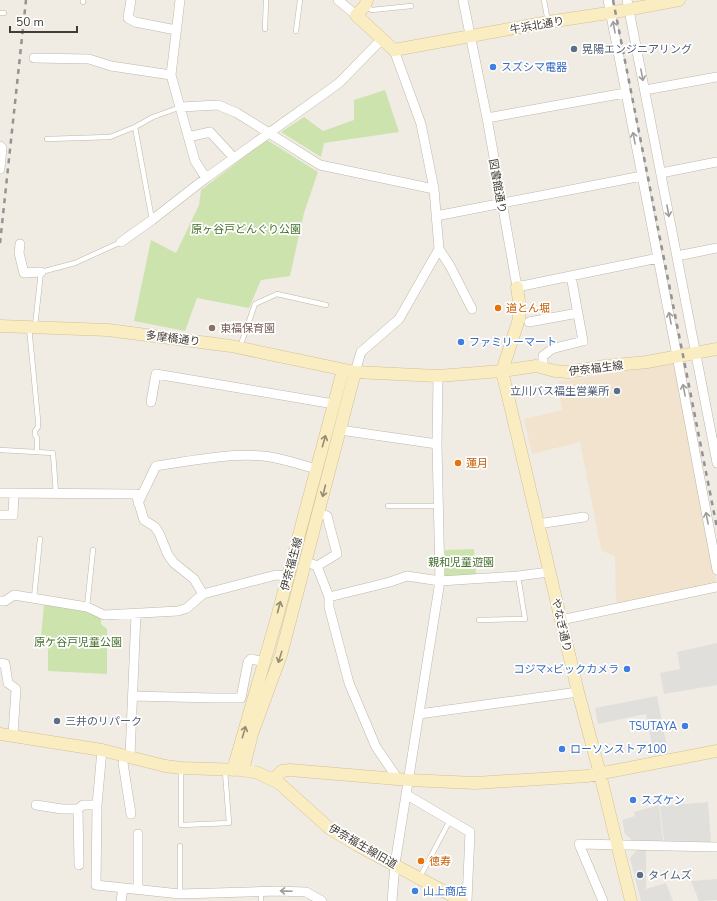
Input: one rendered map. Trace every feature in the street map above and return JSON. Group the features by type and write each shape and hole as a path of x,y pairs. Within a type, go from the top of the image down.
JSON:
{"street":[{"path":"131,0 128,18 135,22 176,30"},
{"path":"180,0 171,75 195,161 206,178"},
{"path":"338,0 394,50 420,124 434,189 439,250 450,266 472,309"},
{"name":"図書館通り","path":"462,0 487,118 519,301 519,320 502,371"},
{"path":"608,0 717,570"},
{"name":"牛浜北通り","path":"394,50 548,22 611,13 628,5 679,0"},
{"path":"356,15 366,3"},
{"path":"628,5 696,353 712,415 717,463"},
{"path":"121,242 206,178 339,83 382,40"},
{"path":"34,58 89,60 112,66 171,75"},
{"path":"644,90 717,77"},
{"path":"487,118 625,93"},
{"path":"181,107 218,105 237,113 320,165 434,189"},
{"path":"188,137 210,132 234,158"},
{"path":"0,146 2,148 0,169"},
{"path":"661,173 717,162"},
{"path":"436,216 642,176"},
{"path":"20,244 19,253 24,273 41,272"},
{"path":"677,256 717,248"},
{"path":"349,371 361,352 399,319 439,250"},
{"path":"517,287 658,258"},
{"path":"543,368 543,356 552,349 583,341 571,276"},
{"path":"529,322 578,314"},
{"name":"多摩橋通り","path":"0,326 108,330 240,348 349,371"},
{"name":"伊奈福生線","path":"349,371 438,376 502,371 536,366 555,371 568,372 605,366 647,362 717,350"},
{"name":"伊奈福生線","path":"238,770 264,662 334,404 349,371"},
{"name":"伊奈福生線","path":"238,770 281,655 340,430 349,371"},
{"name":"やなぎ通り","path":"502,371 578,692 631,901"},
{"path":"151,402 156,374 334,404"},
{"path":"403,779 419,714 440,581 437,444 438,376"},
{"path":"340,430 437,444"},
{"path":"138,503 156,466 225,456 262,456 280,459 316,469"},
{"path":"0,493 136,494 144,520 155,527 168,555 174,563 194,579 203,594"},
{"path":"0,515 13,515 14,493"},
{"path":"305,562 317,566 337,554 327,516 318,513"},
{"path":"538,524 577,515"},
{"path":"317,566 329,597 329,607 349,683 376,747 403,779 407,795 395,864 392,901"},
{"path":"329,597 390,582 407,576 440,581 518,576 550,572"},
{"path":"0,601 5,601 14,595 86,607 104,614 136,614 178,611 188,608 203,594 276,575 288,576"},
{"path":"561,620 717,587"},
{"path":"131,814 123,763 127,755 133,696 136,614"},
{"path":"133,696 241,698 248,662 252,659 264,662"},
{"path":"0,663 5,664 8,683 16,689 13,736"},
{"path":"419,714 578,692"},
{"path":"0,734 102,750 127,755 165,766 238,770"},
{"path":"102,750 97,805 96,885 138,889 180,897 261,891 306,892 322,901"},
{"path":"273,779 282,771 290,770 476,783 600,774 717,752"},
{"name":"伊奈福生線旧道","path":"238,770 273,779 288,790 329,828 357,845 462,901"},
{"path":"407,795 470,832 467,901"},
{"path":"36,805 62,810 78,809 83,805 97,805"},
{"path":"78,809 80,865"},
{"path":"138,834 138,889"},
{"path":"603,901 579,844 716,848"},
{"path":"121,901 123,888"}],"lane":[{"path":"265,29 266,0"},
{"path":"296,31 300,0"},
{"path":"544,0 548,22"},
{"path":"366,3 372,10 411,6"},
{"path":"47,139 110,137 135,127 153,117 181,107"},
{"path":"135,127 152,220"},
{"path":"37,452 37,438 35,431 38,428 38,420 32,328 41,272 75,263 121,242"},
{"path":"240,348 255,304 277,294 326,305"},
{"path":"1,450 54,453 56,494"},
{"path":"388,506 438,506"},
{"path":"34,598 40,539"},
{"path":"86,607 93,550"},
{"path":"479,620 525,620 518,576"},
{"path":"181,768 181,824 229,823 238,770"},
{"path":"420,878 450,820"},
{"path":"180,846 180,897"},
{"path":"261,891 261,901"}],"shaded area":[{"path":"674,363 717,584 616,603 615,556 602,551 601,549 580,442 532,454 524,419 562,410 557,382"},
{"path":"717,643 717,685 664,694 660,673 680,669 677,652"},
{"path":"657,696 668,752 654,755 646,714 598,724 595,708"},
{"path":"708,802 711,842 664,841 660,806"},
{"path":"659,805 663,841 633,841 625,834 622,820 635,816 634,812"},
{"name":"タイムズ","path":"637,850 646,850 646,889 666,883 673,901 641,901 630,858"},
{"name":"タイムズ","path":"717,879 717,900 699,901 691,881"}],"green space":[{"path":"385,90 399,132 324,143 321,157 281,132 304,117 323,131 354,120 354,100"},
{"name":"原ヶ谷戸どんぐり公園","path":"267,140 318,172 304,213 290,276 261,280 249,308 197,298 185,331 134,321 151,240 176,253 199,205 201,190"},
{"name":"親和児童遊園","path":"474,549 476,575 445,576 445,550"},
{"name":"原ケ谷戸児童公園","path":"44,605 91,612 101,617 101,624 107,629 107,674 48,671 48,648 41,637"}],"railway":[{"path":"0,243 26,0"},
{"path":"613,0 717,528"}],"place":[{"name":"晃陽エンジニアリング","path":"574,49"},
{"name":"スズシマ電器","path":"493,67"},
{"name":"道とん堀","path":"498,308"},
{"name":"東福保育園","path":"212,328"},
{"name":"ファミリーマート","path":"461,342"},
{"name":"立川バス福生営業所","path":"617,391"},
{"name":"蓮月","path":"458,463"},
{"name":"コジマ×ビックカメラ","path":"627,669"},
{"name":"三井のリパーク","path":"57,721"},
{"name":"TSUTAYA","path":"685,726"},
{"name":"ローソンストア100","path":"562,749"},
{"name":"スズケン","path":"633,800"},
{"name":"徳寿","path":"421,861"},
{"name":"タイムズ","path":"640,875"},
{"name":"山上商店","path":"415,891"}]}
